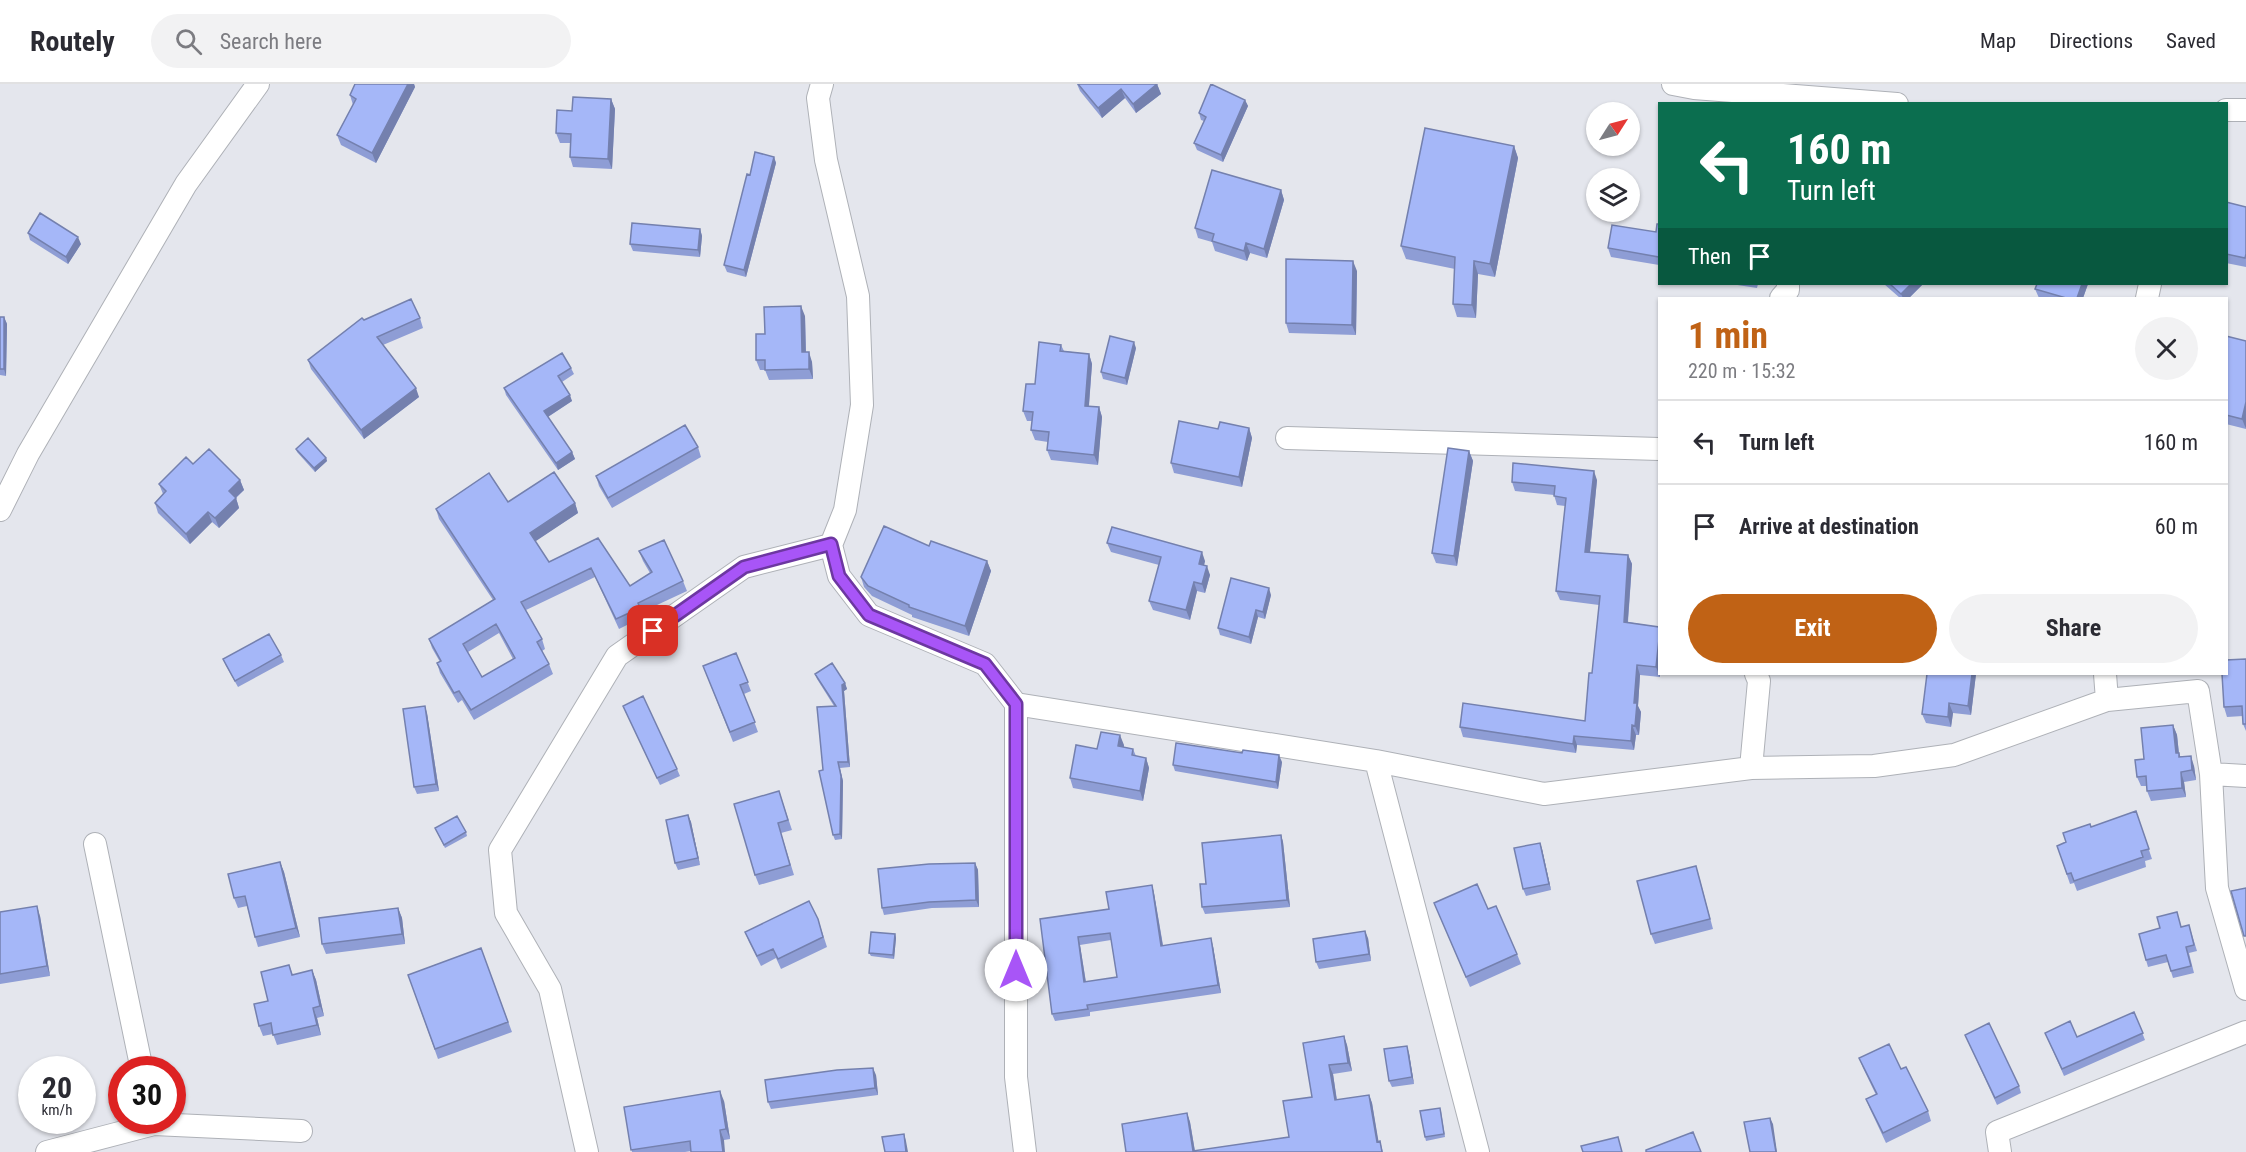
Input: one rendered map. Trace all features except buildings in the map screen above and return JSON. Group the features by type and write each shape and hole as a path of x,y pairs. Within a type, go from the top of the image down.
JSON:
{"street":[{"path":"0,510 28,454 186,184 258,84"},
{"path":"822,84 818,98 826,160 858,296 862,405 845,510 831,544 839,576 869,615 985,664 1016,704 1016,1077 1025,1152"},
{"path":"1673,84 1873,102"},
{"path":"2228,110 2246,110"},
{"path":"1287,438 1658,449"},
{"path":"587,1152 550,989 506,913 500,850 617,656 744,567 831,544"},
{"path":"1750,768 1759,681 1756,675"},
{"path":"2105,675 2107,700"},
{"path":"1016,704 1376,761 1544,794 1750,768 1874,766 1954,755 2107,700 2198,692 2211,774 2217,888 2246,988"},
{"path":"1376,761 1478,1152"},
{"path":"2211,774 2246,776"},
{"path":"95,844 139,1056"},
{"path":"2000,1152 1996,1132 2246,1032"},
{"path":"186,1124 301,1131"},
{"path":"47,1152 111,1134"}],"route":[{"path":"653,631 744,567 831,544 839,576 869,615 985,664 1016,704 1016,970"}]}
